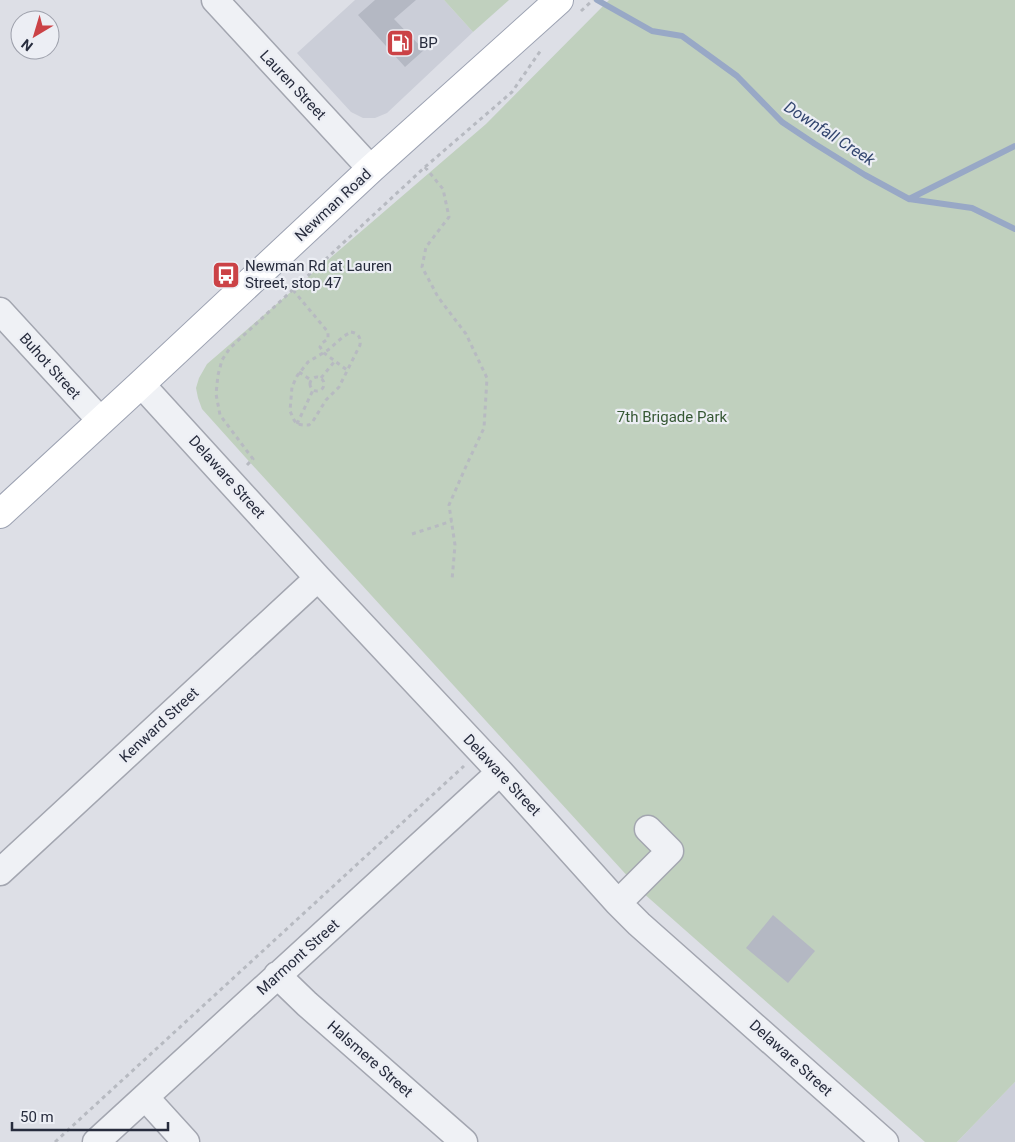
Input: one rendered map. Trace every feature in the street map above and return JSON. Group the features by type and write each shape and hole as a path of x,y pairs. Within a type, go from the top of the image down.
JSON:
{"main road":[{"name":"Newman Road","path":"0,514 371,169 537,36 559,0"}],"street":[{"name":"Lauren Street","path":"215,0 371,169"},
{"name":"Buhot Street","path":"0,311 101,421"},
{"name":"Delaware Street","path":"141,384 318,578 500,772 618,903 639,924 885,1142"},
{"name":"Kenward Street","path":"0,872 318,578"},
{"name":"Marmont Street","path":"96,1142 500,772"},
{"path":"618,903 670,851 648,829"},
{"name":"Halsmere Street","path":"277,975 307,1004 464,1142"},
{"path":"145,1097 186,1142"}],"path":[{"path":"245,467 253,459 220,415 216,394 222,360 230,348 425,167 512,92 537,36"},
{"path":"425,167 442,189 449,217 426,247 422,267 438,297 466,334 486,378 484,428 449,505 456,545 452,580"},
{"path":"293,290 328,332 328,339 320,347 324,353 347,370"},
{"path":"351,332 359,336 361,340 339,387 326,400 308,425 297,424 290,411 292,387 299,372 308,362 324,353 351,332"},
{"path":"321,378 335,361"},
{"path":"299,372 311,380"},
{"path":"311,380 314,377 321,378"},
{"path":"313,390 318,391 324,387 324,382 321,378"},
{"path":"311,380 310,384 313,390"},
{"path":"297,424 313,390"},
{"path":"412,534 452,521"},
{"path":"55,1142 480,752"}],"shaded area":[{"path":"355,0 444,0 473,32 387,113 375,118 363,118 351,112 297,53"},
{"path":"1015,1082 1015,1142 957,1142"}],"green space":[{"path":"444,0 509,0 473,32"},
{"name":"7th Brigade Park","path":"609,0 1015,0 1015,1082 957,1142 925,1142 642,892 246,458 202,409 198,398 196,388 207,364 486,124"}],"building":[{"path":"375,0 416,0 394,19 424,50 405,67 358,15"},
{"path":"773,915 815,951 788,983 746,948"}],"waterway":[{"name":"Downfall Creek","path":"597,0 652,31 682,36 737,76 782,122 865,175 909,199 972,208 1015,229"},
{"path":"909,199 1015,146"}],"place":[{"name":"BP","path":"400,43"},
{"name":"Newman Rd at Lauren Street, stop 47","path":"226,275"}]}
